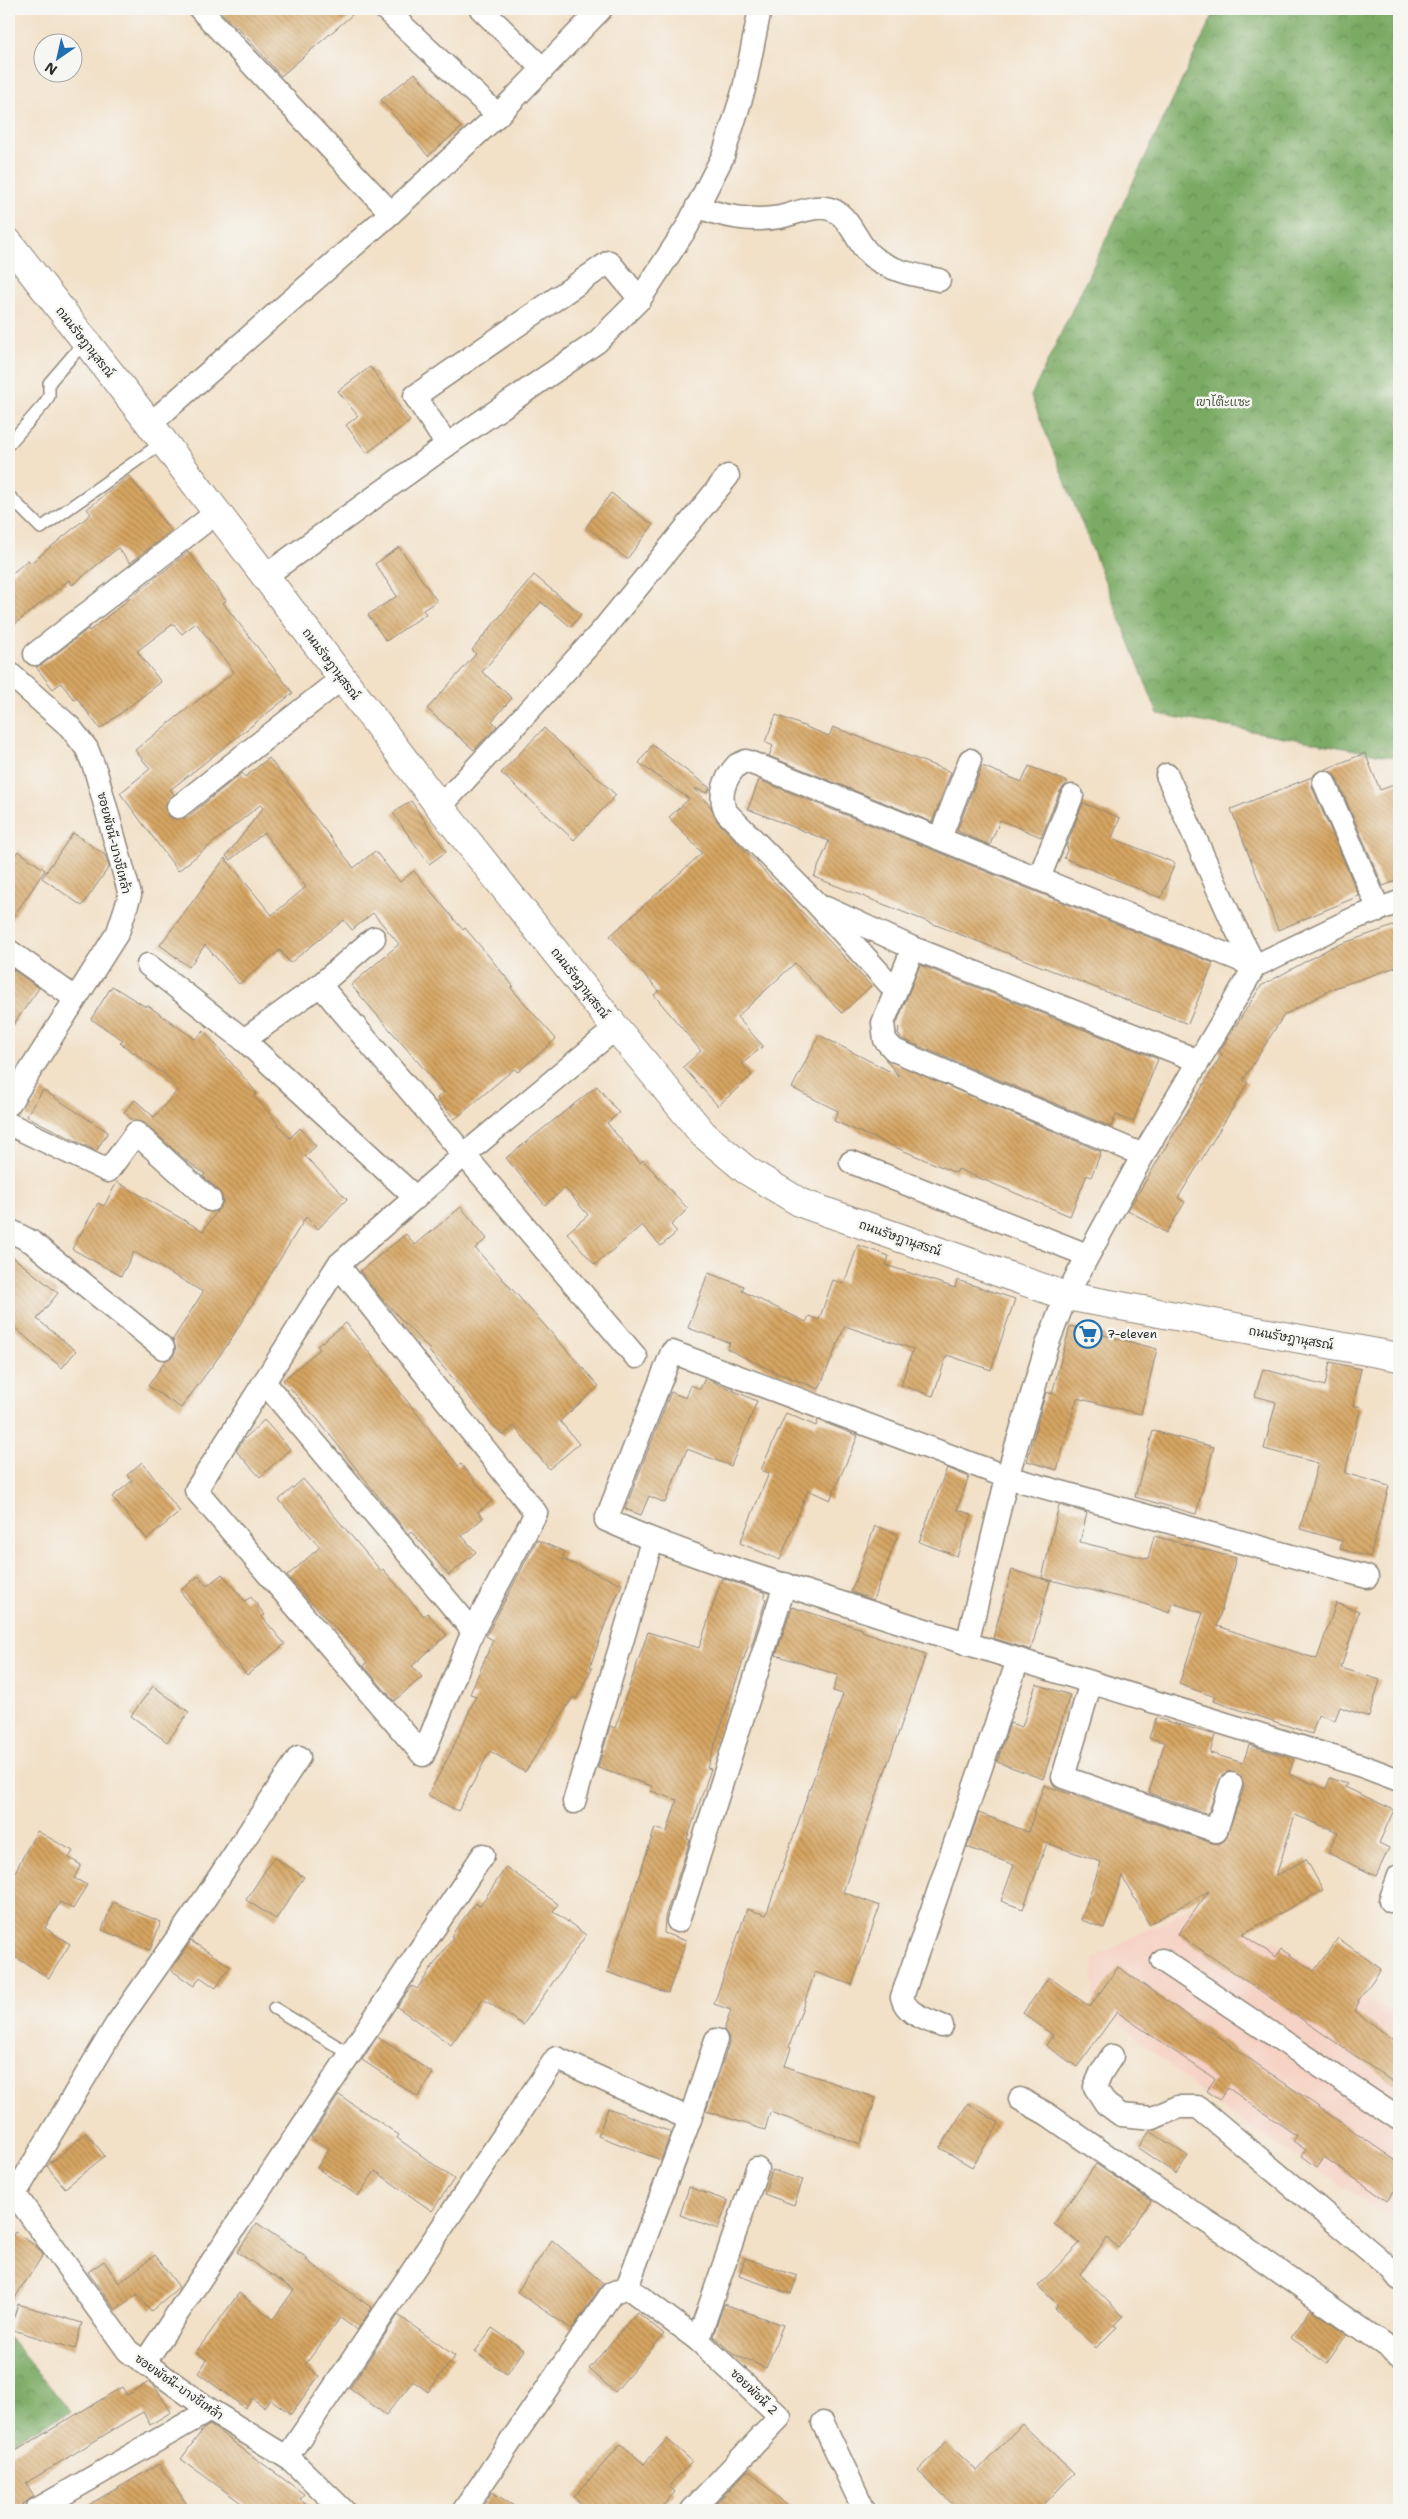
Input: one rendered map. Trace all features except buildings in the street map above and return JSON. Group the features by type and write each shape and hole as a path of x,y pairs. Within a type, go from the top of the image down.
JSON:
{"street":[{"path":"200,9 392,213"},
{"path":"385,9 498,115"},
{"path":"481,9 543,69"},
{"path":"156,433 498,115 601,9"},
{"path":"265,576 447,445 597,342 640,299 687,228 723,156 744,89 760,9"},
{"path":"697,206 714,213 747,218 778,217 825,208 838,212 849,223 858,241 874,258 895,271 939,280"},
{"name":"ถนนรัษฎานุสรณ์","path":"9,243 440,807 703,1134 746,1170 801,1203 1066,1296 1399,1357"},
{"path":"447,445 415,396 609,262 640,299"},
{"path":"440,807 601,632 728,476"},
{"path":"35,654 216,513"},
{"name":"ซอยพัชนี-บางชีเหล้า","path":"9,1104 118,932 130,894 96,772 87,750 70,727 10,675"},
{"path":"178,807 341,679"},
{"path":"940,838 970,760"},
{"path":"896,990 816,903 728,812 722,803 721,795 738,765 746,761 762,767 1255,966"},
{"path":"1167,775 1233,923 1255,966"},
{"path":"966,1644 1007,1477 1047,1345 1066,1296 1143,1155 1255,966 1355,918 1389,906 1324,782"},
{"path":"1039,878 1072,796"},
{"path":"816,903 913,948 1198,1061"},
{"path":"244,1040 320,985 374,938"},
{"path":"913,948 883,1023 882,1032 885,1040 894,1050 1143,1155"},
{"path":"9,951 75,998"},
{"path":"148,965 244,1040 416,1198"},
{"path":"320,985 463,1156 636,1357"},
{"path":"338,1265 536,1513 474,1630 423,1755 196,1490 338,1265 463,1156 616,1028"},
{"path":"9,1124 108,1171 136,1133 210,1200"},
{"path":"851,1162 1087,1255"},
{"path":"9,1230 32,1242 163,1348"},
{"path":"1367,1577 1007,1477 672,1352 606,1520 652,1540 966,1644 1353,1763 1399,1780"},
{"path":"264,1382 474,1630"},
{"path":"574,1802 652,1540"},
{"path":"678,1921 785,1584"},
{"path":"942,2026 912,2012 904,2005 902,1996 1018,1660"},
{"path":"1091,1682 1063,1777 1216,1831 1231,1784"},
{"path":"12,2190 116,2025 206,1897 299,1757"},
{"path":"144,2362 483,1856"},
{"path":"1390,1901 1399,1876"},
{"path":"1162,1960 1399,2119"},
{"path":"464,2510 612,2293 627,2287 690,2119 716,2040"},
{"path":"1112,2056 1095,2087 1106,2104 1121,2115 1153,2118 1178,2107 1198,2107 1391,2269 1399,2279"},
{"path":"287,2457 556,2058 690,2119"},
{"path":"1020,2099 1047,2114 1132,2173 1229,2236 1399,2355"},
{"path":"698,2340 757,2169"},
{"name":"ซอยพัชนี-บางชีเหล้า","path":"12,2190 128,2351 210,2410 287,2457 343,2510"},
{"name":"ซอยพัชนี 2","path":"627,2287 698,2340 780,2417 692,2510"},
{"path":"36,2510 210,2410"},
{"path":"823,2423 864,2510"}],"lane":[{"path":"9,444 45,403 49,396 48,383 85,341"},
{"path":"9,496 42,528 156,433"},
{"path":"274,2008 350,2054"}],"shaded area":[{"path":"1198,1903 1241,1927 1277,1943 1358,1997 1399,2014 1399,2223 1215,2104 1093,2000 1094,1958"}],"green space":[{"name":"เขาโต๊ะแซะ","path":"1216,9 1399,9 1399,758 1158,714 1031,396"},
{"path":"9,2337 71,2412 9,2443"}],"place":[{"name":"7-eleven","path":"1088,1334"}]}
